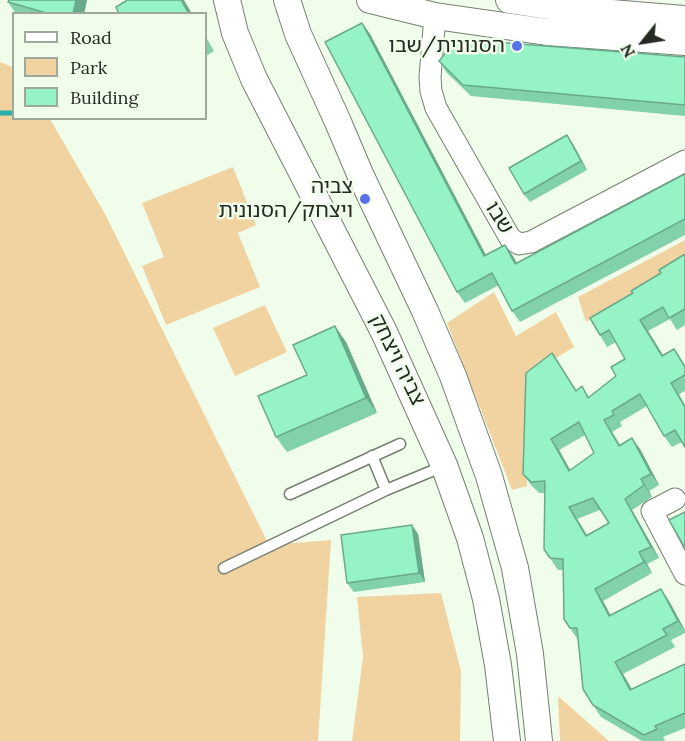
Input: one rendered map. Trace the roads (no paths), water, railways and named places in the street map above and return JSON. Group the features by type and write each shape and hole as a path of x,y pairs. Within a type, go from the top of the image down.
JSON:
{"street":[{"name":"צביה ויצחק","path":"227,0 235,33 254,79 384,332 444,465 470,538 486,598 498,665 507,741"},
{"name":"צביה ויצחק","path":"286,0 298,34 360,174 453,376 489,476 515,568 530,654 539,741"},
{"path":"370,0 435,16 547,32 628,18 685,42"},
{"path":"509,0 628,18 685,19"},
{"name":"שבו","path":"435,16 430,76 436,108 510,238 519,244 531,242 685,161"},
{"path":"675,499 652,511 685,574"}],"lane":[{"path":"290,494 400,444"},
{"path":"372,456 386,490"},
{"path":"224,568 386,490 444,465"}],"waterway":[{"path":"0,113 12,113"}],"place":[{"name":"הסנונית/שבו","path":"517,46"},
{"name":"צביה ויצחק/הסנונית","path":"365,199"}]}
